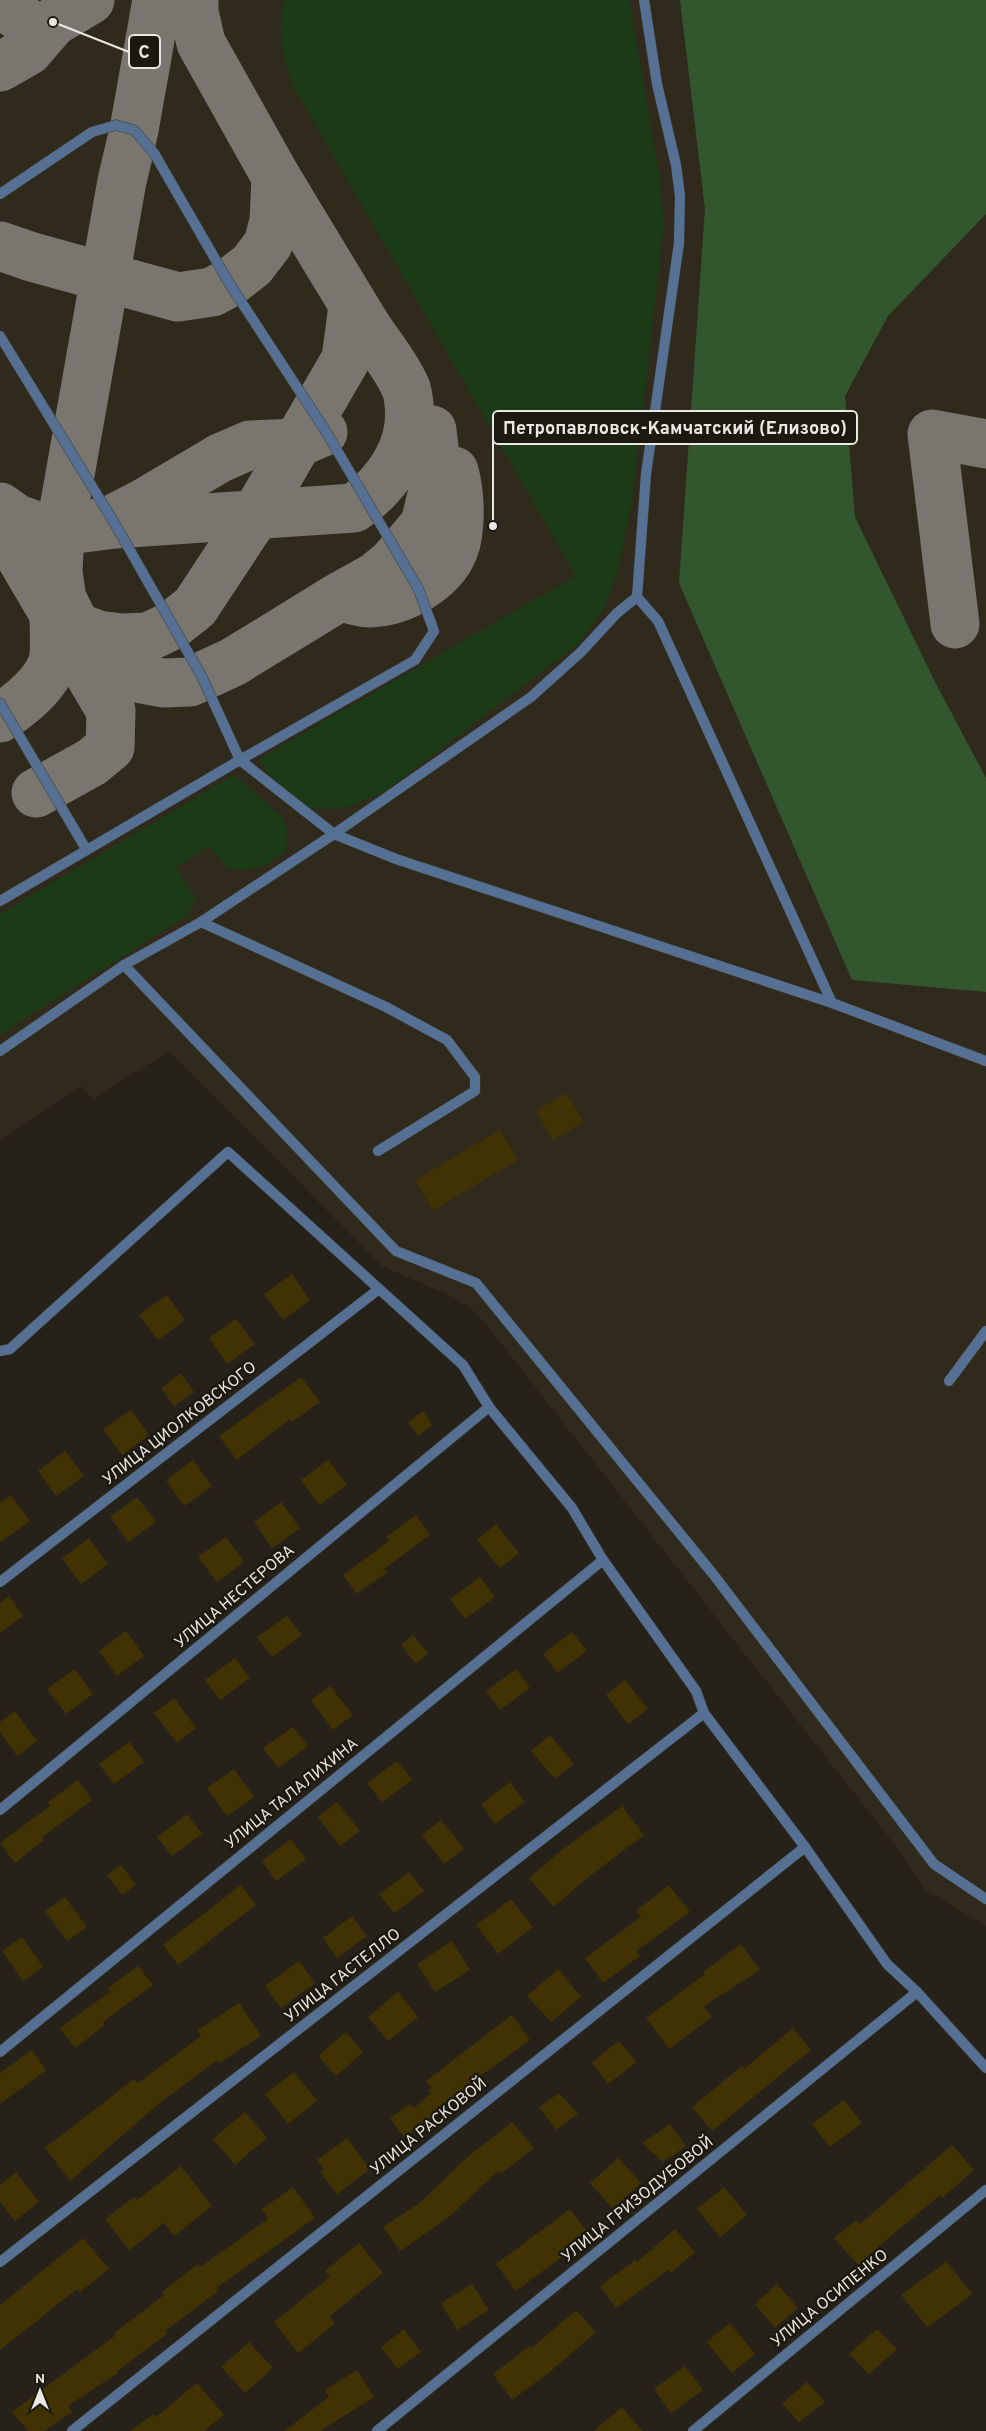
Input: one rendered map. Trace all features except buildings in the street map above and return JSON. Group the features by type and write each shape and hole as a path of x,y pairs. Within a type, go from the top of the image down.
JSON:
{"street":[{"path":"644,0 657,84 676,165 680,196 679,243 646,474 637,597 658,621 832,1003"},
{"path":"0,194 92,132 116,125 134,130 154,153 229,283 325,430 418,588 434,631 415,660 86,849 0,902"},
{"path":"0,336 115,524 202,678 240,760 334,834 396,859 832,1003 986,1061"},
{"path":"0,1051 124,965 201,922 334,834 531,697 581,652 617,613 637,597"},
{"path":"0,704 86,849"},
{"path":"201,922 386,1007 447,1040 474,1077 474,1091 378,1150"},
{"path":"124,965 396,1251 476,1283 713,1574 934,1864 986,1899"},
{"path":"0,1352 10,1349 228,1152 463,1365 489,1407 572,1508 603,1560 696,1691 704,1713 805,1847 887,1964 917,1992 986,2068"},
{"name":"УЛИЦА ЦИОЛКОВСКОГО","path":"0,1582 379,1289"},
{"path":"949,1380 986,1331"},
{"name":"УЛИЦА НЕСТЕРОВА","path":"0,1810 489,1407"},
{"name":"УЛИЦА ТАЛАЛИХИНА","path":"0,2052 603,1560"},
{"name":"УЛИЦА ГАСТЕЛЛО","path":"0,2262 704,1713"},
{"name":"УЛИЦА РАСКОВОЙ","path":"72,2431 805,1847"},
{"name":"УЛИЦА ГРИЗОДУБОВОЙ","path":"377,2431 917,1992"},
{"name":"УЛИЦА ОСИПЕНКО","path":"693,2431 986,2190"}],"shaded area":[{"path":"0,0 986,0 986,1926 923,1888 898,1849 477,1313 455,1298 382,1266 169,1051 93,1099 82,1086 0,1139"}],"green space":[{"path":"285,0 629,0 660,181 664,224 632,500 618,571 604,608 579,643 388,789 349,806 332,809 315,808 300,803 286,793 272,779 259,759 576,576 295,89 287,68 282,46 281,23"},
{"path":"680,0 986,0 986,214 888,316 845,396 855,517 935,682 986,778 986,992 852,980 679,583 705,209"},
{"path":"234,775 283,818 287,831 286,850 273,861 259,867 236,869 227,868 210,846 176,867 195,899 188,915 0,1034 0,914"}],"taxiway":[{"path":"7,0 12,11 37,31 53,22"},
{"path":"0,67 28,51 53,22 90,0"},
{"path":"87,649 62,599 58,572 60,531 122,181 134,130 157,0"},
{"path":"0,246 32,257 178,297 212,292 229,283 252,265 268,244 274,221 276,177 201,43 194,12 194,0"},
{"path":"276,177 365,324 368,335"},
{"path":"0,718 33,692 52,665 54,656 54,613 74,626 98,635 122,638 148,637 171,626 195,607 255,516 346,359 353,306"},
{"path":"0,507 17,519 43,528 60,531 115,524 354,508 377,488 396,464 407,435 409,420 406,388 365,324"},
{"path":"71,632 87,649 136,678 163,683 190,682 233,662 375,577 393,562 425,524 437,473 432,430"},
{"path":"60,531 111,520 144,503 220,458 250,445 297,443 323,432"},
{"path":"955,624 932,434 986,444"},
{"path":"343,598 370,603 396,598 422,586 443,567 451,556 456,543 459,525 459,497 454,471"},
{"path":"0,522 111,711 110,747 92,762 36,793"}],"place":[{"name":"C","path":"53,22"},
{"name":"Петропавловск-Камчатский (Елизово)","path":"493,526"}]}
